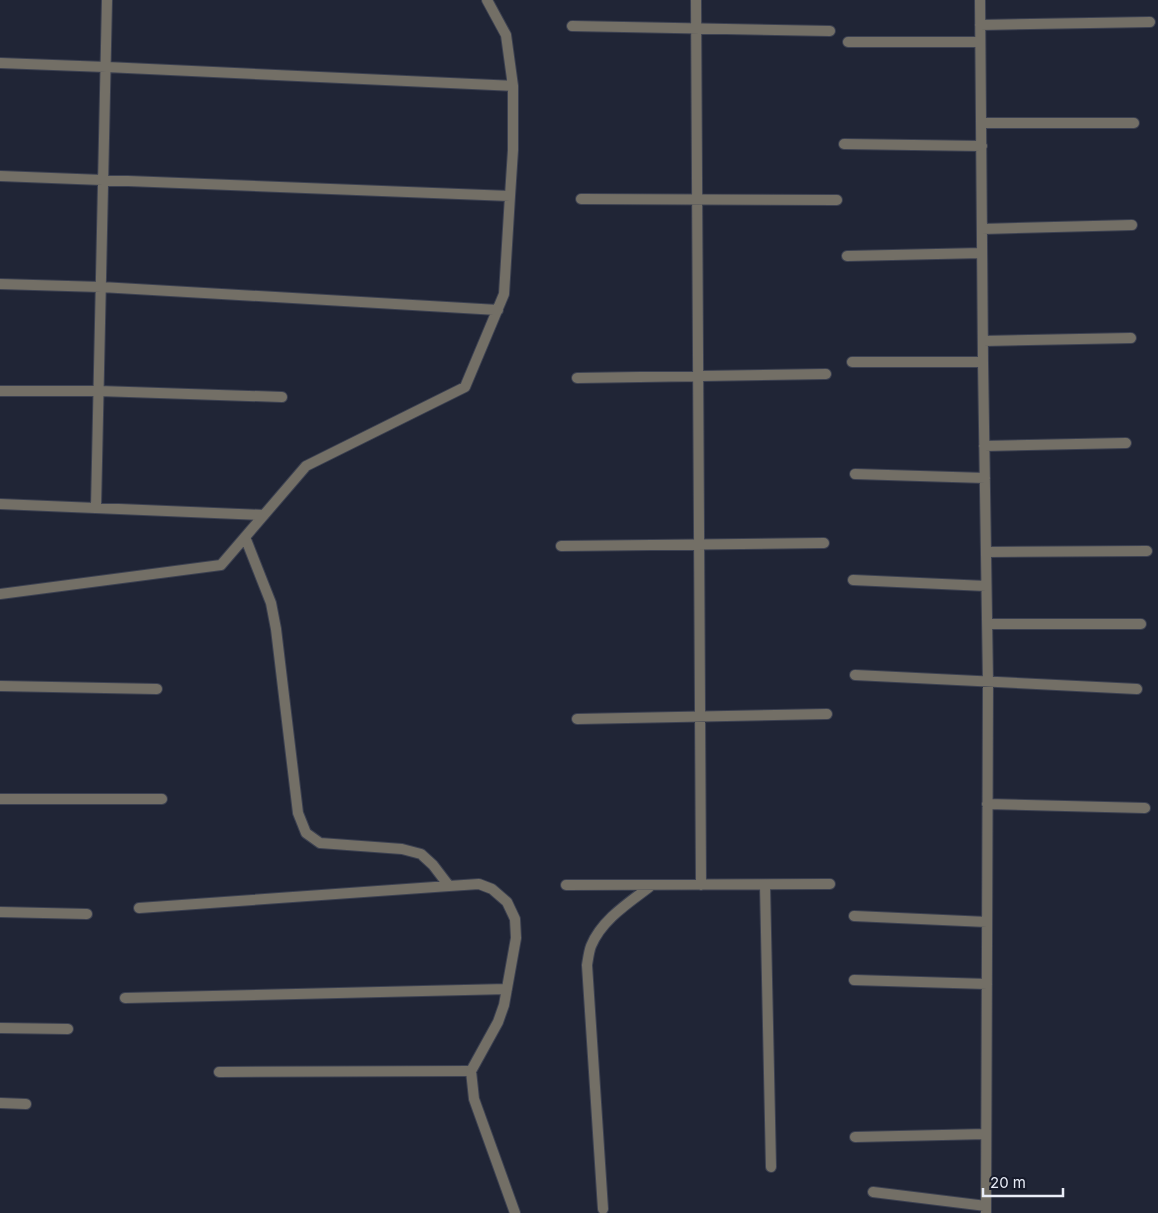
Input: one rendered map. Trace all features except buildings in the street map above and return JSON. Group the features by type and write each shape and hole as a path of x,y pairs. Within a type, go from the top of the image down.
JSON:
{"street":[{"path":"96,508 107,0"},
{"path":"0,594 221,565 306,466 465,386 504,294 513,150 514,86 506,34 486,0"},
{"path":"696,0 701,885"},
{"path":"873,1192 986,1209 988,682 980,0"},
{"path":"980,25 1150,22"},
{"path":"572,26 830,31"},
{"path":"848,42 980,42"},
{"path":"0,63 514,86"},
{"path":"982,123 1134,123"},
{"path":"844,144 982,146"},
{"path":"0,176 510,196"},
{"path":"581,198 837,200"},
{"path":"982,229 1132,225"},
{"path":"847,256 982,253"},
{"path":"0,284 498,310"},
{"path":"983,341 1132,338"},
{"path":"852,362 983,362"},
{"path":"577,378 826,374"},
{"path":"0,391 282,397"},
{"path":"984,446 1126,443"},
{"path":"855,474 985,478"},
{"path":"0,504 264,515"},
{"path":"245,537 271,603 276,629 298,813 306,833 320,843 402,849 421,854 433,865 449,886"},
{"path":"561,546 824,543"},
{"path":"986,552 1147,551"},
{"path":"853,580 986,586"},
{"path":"987,624 1141,624"},
{"path":"855,675 1136,689"},
{"path":"0,686 158,688"},
{"path":"577,719 827,714"},
{"path":"0,799 162,800"},
{"path":"987,804 1145,808"},
{"path":"139,908 479,884 492,889 507,902 515,919 516,938 504,1005 498,1022 470,1071 474,1099 515,1213"},
{"path":"566,885 830,884"},
{"path":"604,1209 587,965 590,947 599,930 614,915 652,885"},
{"path":"765,885 771,1166"},
{"path":"0,912 87,914"},
{"path":"854,916 987,922"},
{"path":"854,980 987,984"},
{"path":"125,998 507,989"},
{"path":"0,1028 68,1029"},
{"path":"219,1072 470,1071"},
{"path":"0,1103 26,1104"},
{"path":"856,1136 986,1134"}]}
